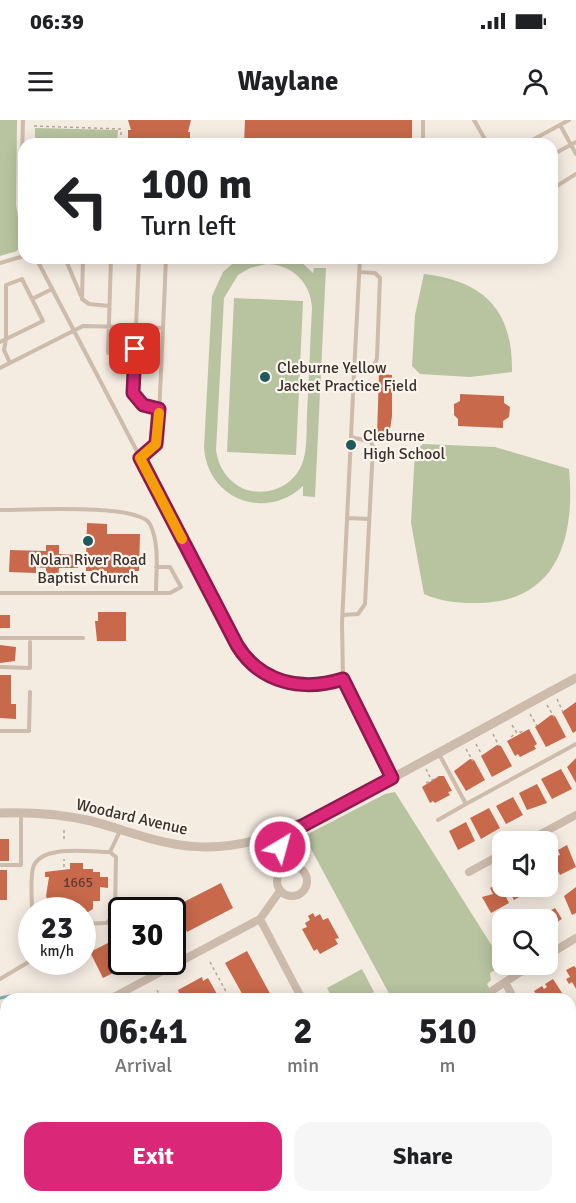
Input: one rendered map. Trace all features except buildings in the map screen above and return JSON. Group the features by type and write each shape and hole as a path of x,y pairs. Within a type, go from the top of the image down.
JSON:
{"street":[{"name":"Woodard Avenue","path":"0,813 72,818 163,843 195,847 230,846 277,836 302,826 576,678"},
{"path":"546,831 574,816 576,825"},
{"path":"277,836 285,867"},
{"path":"469,872 492,859"},
{"path":"296,866 302,868 306,873 308,884 306,889 296,896 285,895 280,891 277,878 285,867 296,866"},
{"path":"121,993 260,920 280,891"},
{"path":"260,920 299,993"},
{"path":"558,949 576,938"},
{"path":"493,990 516,975"},
{"path":"505,982 511,993"},
{"path":"576,1153 576,1198"}],"lane":[{"path":"23,120 23,138"},
{"path":"423,120 423,138"},
{"path":"474,120 484,138"},
{"path":"536,138 569,120"},
{"path":"560,125 576,153"},
{"path":"558,152 576,142"},
{"path":"558,185 576,174"},
{"path":"0,263 18,258"},
{"path":"39,264 245,658 258,670 292,685 313,686 343,679"},
{"path":"67,264 82,299 89,304 110,306"},
{"path":"82,299 84,264"},
{"path":"108,353 111,264"},
{"path":"138,264 133,393 143,405 159,409"},
{"path":"140,458 156,444 166,264"},
{"path":"360,264 343,615 343,679 392,778"},
{"path":"354,373 374,366 377,358 380,278 375,273 359,272"},
{"path":"0,342 6,339 43,321 22,279 3,285 6,339 4,350 10,363"},
{"path":"32,299 52,289"},
{"path":"0,368 74,331 94,325 163,328"},
{"path":"343,615 358,614 364,609 373,447 371,442 351,437"},
{"path":"0,510 110,510 142,515 149,522 157,544 156,593"},
{"path":"347,518 369,519"},
{"path":"0,593 170,593 181,587 170,567 156,567"},
{"path":"0,638 82,638"},
{"path":"0,667 30,668 30,642"},
{"path":"0,731 29,731 30,692"},
{"path":"438,820 576,744"},
{"path":"438,753 466,804"},
{"path":"0,865 21,865 21,813"},
{"path":"110,852 120,831"},
{"path":"32,897 32,872 36,860 49,852 110,852 116,857 115,912 112,919 96,924"},
{"path":"0,979 18,968"}],"path":[{"path":"34,126 121,129 121,138"},
{"path":"376,440 389,441"},
{"path":"552,691 563,712"},
{"path":"542,696 554,717"},
{"path":"526,705 537,726"},
{"path":"507,715 517,733"},
{"path":"488,726 500,746"},
{"path":"511,737 524,730"},
{"path":"472,735 482,755"},
{"path":"462,740 473,761"},
{"path":"426,783 438,777"},
{"path":"64,828 64,839"},
{"path":"64,852 64,867"},
{"path":"210,962 227,993"}],"green space":[{"path":"0,120 17,120 18,249 0,256"},
{"path":"35,128 118,130 117,138 35,138"},
{"path":"232,264 266,264 303,264 313,273 314,268 326,268 315,497 303,496 303,486 288,497 272,502 256,503 241,500 227,492 216,481 208,466 204,448 212,296 223,272","holes":["266,264 284,267 298,276 308,290 311,299 306,446 302,464 292,479 278,488 262,492 238,486 229,478 217,456 224,298 238,275 250,268"]},
{"path":"424,274 464,284 479,292 491,303 501,316 507,332 512,372 470,377 420,374 412,366 415,315"},
{"name":"Cleburne Yellow Jacket Practice Field","path":"234,298 303,301 296,455 227,452"},
{"path":"423,444 495,447 569,469 568,521 563,544 554,565 541,581 523,593 501,601 460,603 424,594 411,523 415,451"},
{"path":"395,792 492,946 491,980 487,984 492,993 389,993 304,836 385,794"},
{"path":"362,969 374,992 330,993 327,988"}],"slow traffic":[{"path":"159,413 156,444 140,458 182,539"}],"place":[{"name":"Cleburne Yellow Jacket Practice Field","path":"265,377"},
{"name":"Cleburne High School","path":"351,445"},
{"name":"Nolan River Road Baptist Church","path":"88,541"}],"route":[{"path":"135,349 133,393 135,398 149,408 159,409 156,444 140,458 237,645 245,658 258,670 292,685 313,686 343,679 392,778 302,826 277,836 280,847"}]}
